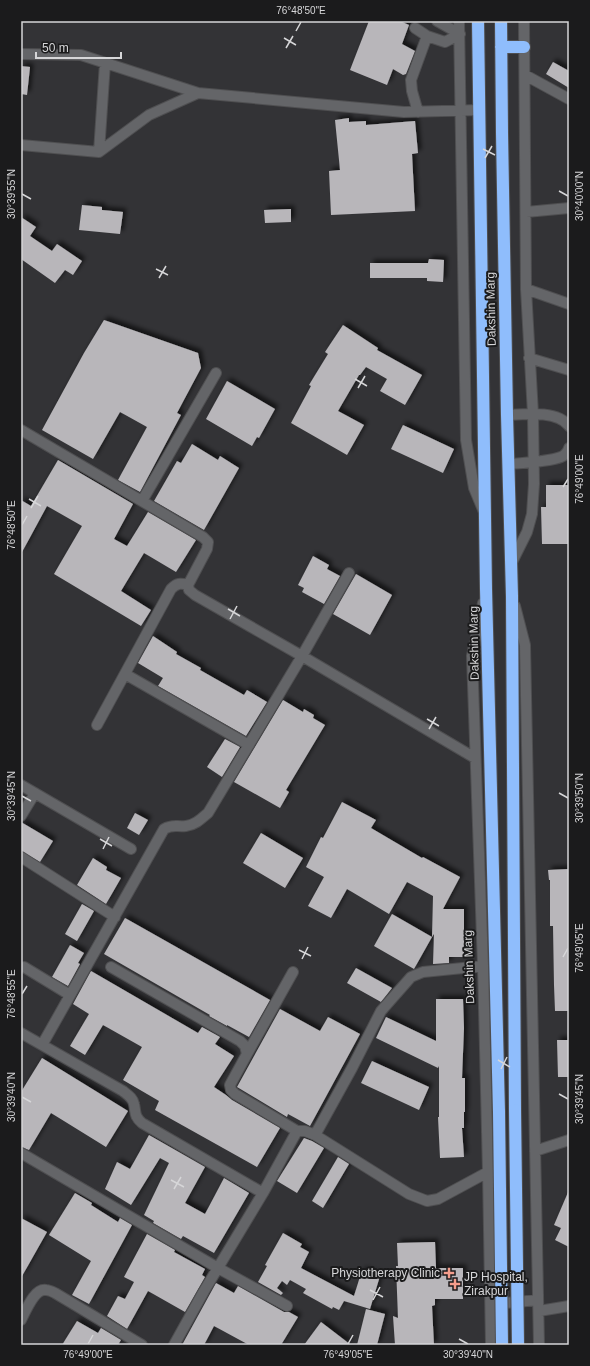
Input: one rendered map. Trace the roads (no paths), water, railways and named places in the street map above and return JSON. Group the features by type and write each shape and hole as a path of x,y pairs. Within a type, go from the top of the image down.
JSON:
{"highway":[{"name":"Dakshin Marg","path":"478,21 486,589 499,1112 502,1345"},
{"name":"Dakshin Marg","path":"501,21 507,415 512,596 518,1345"},
{"path":"501,47 524,46"}],"street":[{"path":"437,21 460,34"},
{"path":"459,21 466,440 474,488 485,514"},
{"path":"511,564 527,532 532,514 534,484 526,289 524,21"},
{"path":"415,28 427,36 445,42 460,34"},
{"path":"418,112 412,91 412,80 427,36"},
{"path":"21,54 81,56 198,93 404,112 480,110"},
{"path":"99,152 106,63"},
{"path":"525,75 569,99"},
{"path":"21,146 99,152 149,115 198,93"},
{"path":"526,212 569,208"},
{"path":"526,289 569,304"},
{"path":"529,358 569,370"},
{"path":"142,501 216,373"},
{"path":"507,415 532,414 556,417 566,422 569,426"},
{"path":"21,430 203,537 208,542 207,549 188,585 189,590 195,595 476,758"},
{"path":"509,464 562,457 569,448"},
{"path":"42,1045 164,829 170,826 186,826 198,822 208,813 302,656 349,573"},
{"path":"97,725 171,589 175,584 180,583 188,585"},
{"name":"Dakshin Marg","path":"486,589 472,656 483,966 491,1345"},
{"name":"Dakshin Marg","path":"512,596 525,645 539,1345"},
{"path":"124,674 249,744"},
{"path":"21,785 131,849"},
{"path":"21,816 35,793"},
{"path":"21,856 115,917"},
{"path":"315,1136 352,1068 380,1011 411,977 423,972 483,966"},
{"path":"24,967 70,996"},
{"path":"111,967 240,1041 245,1046 247,1054"},
{"path":"293,972 230,1085 231,1090 235,1094 297,1132 305,1131 315,1136 409,1194 427,1201 438,1199 488,1172"},
{"path":"21,1033 123,1091 134,1103 135,1114 142,1123 263,1193"},
{"path":"174,1345 297,1132"},
{"path":"535,1151 569,1140"},
{"path":"21,1153 218,1268 287,1306"},
{"path":"21,1320 34,1296 40,1290 46,1290 55,1293 142,1345"},
{"path":"490,1304 569,1306"}],"place":[{"name":"Physiotherapy Clinic","path":"449,1273"},
{"name":"JP Hospital, Zirakpur","path":"455,1284"}]}
